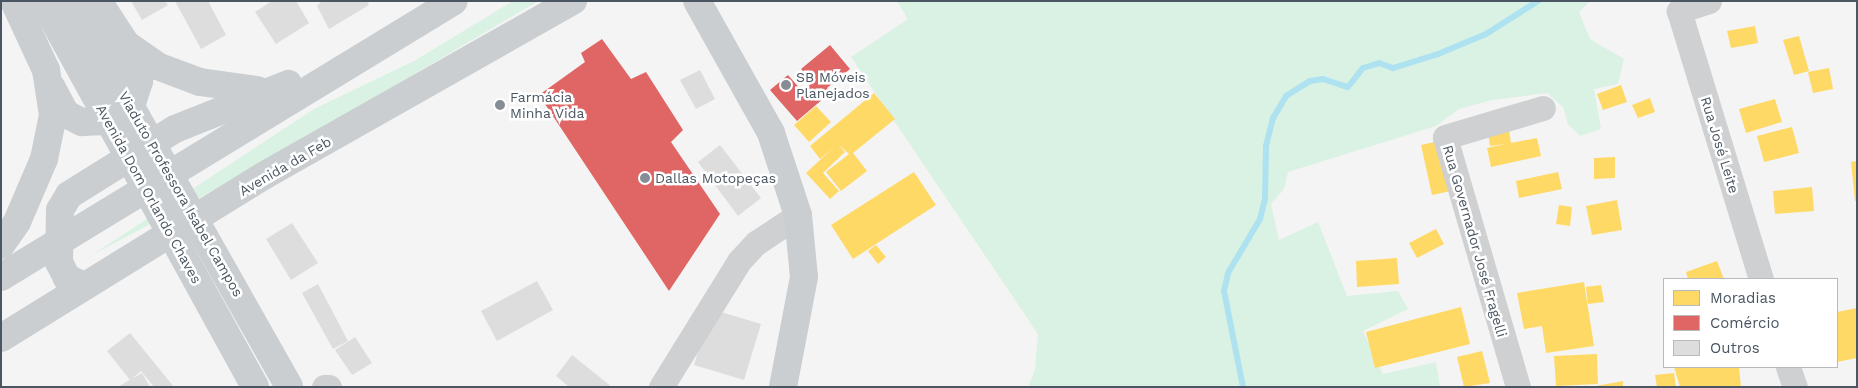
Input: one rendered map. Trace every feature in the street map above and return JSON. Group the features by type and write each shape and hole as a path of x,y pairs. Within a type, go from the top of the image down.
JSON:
{"main road":[{"path":"14,1 66,114 82,122 107,121 133,100 139,81 126,44 98,1"},
{"name":"Avenida Dom Orlando Chaves","path":"43,1 255,387"},
{"name":"Viaduto Professora Isabel Campos","path":"71,1 289,387"},
{"path":"1,277 60,243 345,66 424,9 454,1"},
{"name":"Avenida da Feb","path":"1,338 265,175 573,1"},
{"path":"699,2 771,133 798,215 804,277 783,387"},
{"path":"126,44 157,66 200,82 259,90 288,84"},
{"path":"84,286 74,283 61,270 60,210 69,196 83,185 195,118 288,84 345,66"},
{"path":"1,245 29,196 49,142 53,115 46,70"}],"street":[{"name":"Rua José Leite","path":"1709,1 1680,11 1761,278"},
{"name":"Rua Governador José Fragelli","path":"1518,387 1445,137 1543,108"},
{"path":"661,387 739,262 756,243 798,215"},
{"path":"1788,368 1795,387"},
{"path":"324,387 329,387"}],"green space":[{"path":"513,1 538,1 250,171 92,255 314,109 416,60"},
{"path":"897,1 1590,1 1579,12 1590,39 1624,59 1618,84 1594,89 1601,129 1580,136 1568,124 1563,107 1547,93 1492,100 1459,109 1436,126 1288,172 1284,189 1271,204 1279,240 1318,222 1347,296 1398,291 1408,309 1363,331 1383,374 1436,362 1440,387 1028,387 1035,370 1038,334 851,57 908,19"}],"building: Moradias":[{"path":"1755,26 1758,43 1731,48 1727,31"},
{"path":"1799,36 1809,71 1794,75 1783,40"},
{"path":"1829,68 1833,89 1813,93 1808,72"},
{"path":"1621,85 1627,102 1603,110 1597,94"},
{"path":"874,93 895,119 853,153 867,171 841,191 826,172 849,154 838,144 845,152 823,173 839,191 830,199 806,173 834,147 820,159 810,146"},
{"path":"1650,98 1655,112 1638,118 1632,105"},
{"path":"1775,99 1782,122 1746,133 1739,109"},
{"path":"816,106 831,122 809,142 794,125"},
{"path":"1792,127 1799,153 1764,162 1757,136"},
{"path":"1509,130 1511,143 1537,138 1541,156 1491,167 1487,148 1505,144 1490,146 1488,133"},
{"path":"1439,141 1451,191 1432,195 1421,145"},
{"path":"1615,157 1615,178 1594,179 1594,158"},
{"path":"1857,161 1857,201 1855,201 1851,162"},
{"path":"914,172 936,205 853,259 831,225"},
{"path":"1558,172 1562,189 1519,198 1516,181"},
{"path":"1812,187 1814,211 1775,214 1773,191"},
{"path":"1617,200 1622,230 1592,235 1586,206"},
{"path":"1559,205 1572,207 1570,226 1556,224"},
{"path":"1436,229 1444,244 1417,258 1409,243"},
{"path":"876,245 886,257 878,264 868,251"},
{"path":"1397,258 1399,284 1357,287 1356,261"},
{"path":"1717,261 1724,278 1688,278 1686,272"},
{"path":"1584,282 1594,346 1546,353 1542,326 1524,329 1517,293"},
{"path":"1601,285 1604,302 1588,304 1586,287"},
{"path":"1461,307 1470,344 1375,368 1366,332"},
{"path":"1857,308 1857,358 1838,362 1838,312"},
{"path":"1482,351 1490,383 1464,387 1457,357"},
{"path":"1597,354 1598,384 1556,386 1554,356"},
{"path":"1674,368 1739,368 1741,387 1680,387"},
{"path":"1674,373 1676,387 1657,387 1655,375"},
{"path":"1623,381 1623,387 1596,387 1596,386"}],"building: Comércio":[{"name":"Dallas Motopeças","path":"602,39 631,79 646,72 683,130 671,142 720,214 669,291 539,95 585,62 581,53"},
{"name":"SB Móveis Planejados","path":"830,45 850,69 827,88 830,93 797,121 770,90 788,75 802,91 813,82 801,69"}],"building: Outros":[{"path":"131,1 165,1 168,5 142,20"},
{"path":"175,1 208,1 226,35 201,49"},
{"path":"272,1 296,1 309,23 276,44 255,12"},
{"path":"322,1 367,1 369,5 329,29 317,6"},
{"path":"700,70 715,99 696,109 680,80"},
{"path":"720,145 761,198 738,216 698,162"},
{"path":"292,223 318,263 291,280 266,239"},
{"path":"537,281 553,310 497,341 481,311"},
{"path":"318,284 348,341 333,349 302,293"},
{"path":"711,309 761,324 744,380 694,365"},
{"path":"130,333 174,387 154,387 141,371 130,380 107,351"},
{"path":"355,337 372,363 352,375 335,350"},
{"path":"572,355 612,387 569,387 556,376"},
{"path":"142,373 150,387 118,387 131,379"}],"waterway":[{"path":"1243,387 1224,291 1228,273 1260,219 1265,199 1266,146 1273,118 1286,96 1310,81 1323,79 1348,87 1363,68 1379,63 1393,68 1438,54 1486,34 1538,1"}],"place":[{"name":"SB Móveis Planejados","path":"786,85"},
{"name":"Farmácia Minha Vida","path":"500,105"},
{"name":"Dallas Motopeças","path":"645,178"}]}
